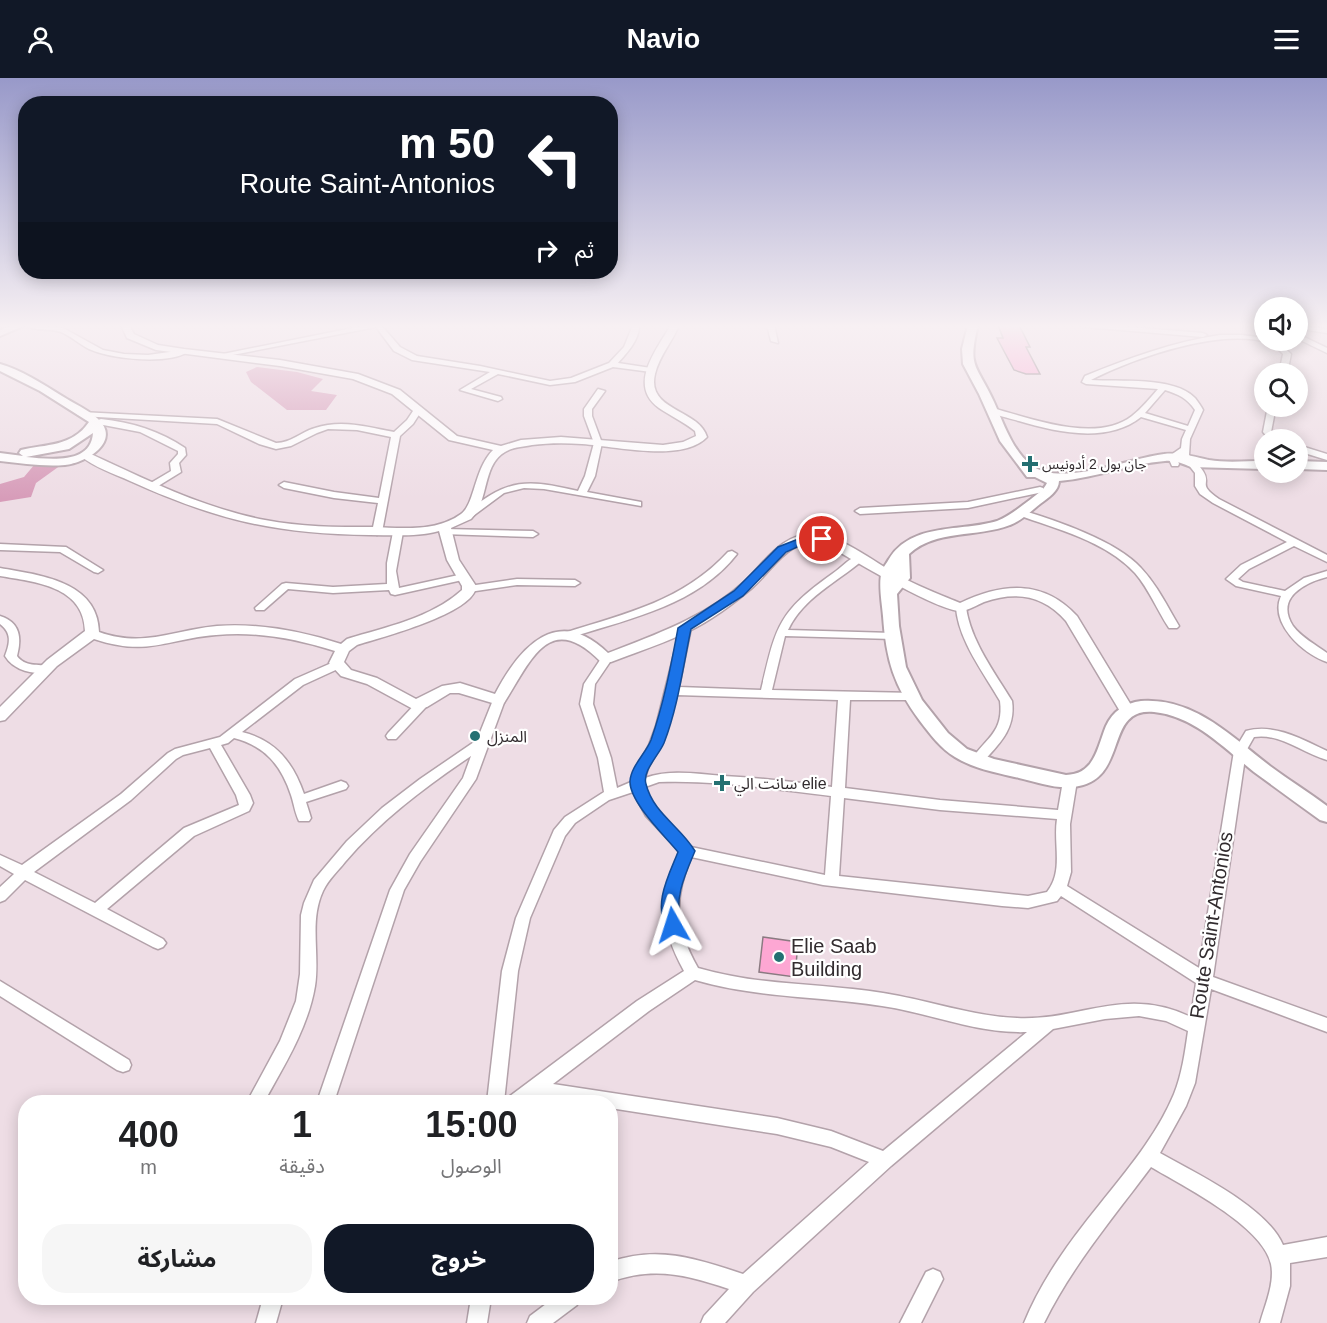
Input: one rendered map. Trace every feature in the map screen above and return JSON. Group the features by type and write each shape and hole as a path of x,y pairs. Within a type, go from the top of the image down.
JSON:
{"main road":[{"path":"0,455 28,456 57,463 87,456 97,445 99,432 95,422 32,383"},
{"path":"979,383 1006,441 1024,466 1043,486"},
{"path":"28,456 79,440 89,433 95,422"},
{"path":"79,440 91,440 97,445"},
{"path":"1308,465 1327,466 1323,455"},
{"path":"1254,464 1191,458 1139,464 1084,475 1043,486 1021,513 999,525 936,534 911,546 902,554 895,578 893,636 899,671 911,696 949,744 976,760 1070,781 1087,777 1103,760 1116,720 1126,710 1136,706 1153,706 1189,715 1212,728 1327,815"}],"street":[{"path":"375,383 396,392 440,430 453,438 501,449"},
{"path":"476,383 464,390 498,399"},
{"path":"470,514 475,507 483,471 492,456 501,449 543,440 663,448 690,444 702,437 700,430 695,426 657,403 649,392 647,383"},
{"path":"1139,383 1179,392 1197,406 1199,410 1190,429 1191,458 1200,472 1200,486 1208,496 1327,559"},
{"path":"992,410 1052,426 1088,430 1120,425 1139,414 1163,387"},
{"path":"581,494 590,476 598,443 588,412 590,405 601,391"},
{"path":"377,532 396,435 410,422 418,410"},
{"path":"81,414 217,422 227,424 276,446 289,444 316,430 332,426 351,426 396,435"},
{"path":"1139,414 1190,429"},
{"path":"1267,428 1270,417"},
{"path":"95,422 132,427 182,450 182,455 174,463 176,472 152,486"},
{"path":"1308,450 1323,455"},
{"path":"87,456 202,506 266,524 323,531 398,532 445,529 533,534"},
{"path":"284,485 334,495 382,501"},
{"path":"445,529 498,493 512,487 533,486 638,504"},
{"path":"860,511 968,505 1043,486"},
{"path":"1021,513 1126,559 1147,581 1173,626"},
{"path":"445,529 453,560 466,583"},
{"path":"398,532 392,587 394,592 466,583 575,583"},
{"path":"611,794 604,754 589,718 585,698 591,678 606,659 685,628 731,599 749,584 776,554 806,539 822,539 834,544 895,578 961,607 997,593 1042,595 1054,600 1072,619 1126,710"},
{"path":"1286,594 1240,584 1231,579 1245,567 1294,542"},
{"path":"0,547 62,549 98,570"},
{"path":"328,1095 397,890 410,866 469,779 499,700 516,667 531,651 556,636 571,634 670,600 702,582 732,554"},
{"path":"766,692 781,633 788,618 810,596 861,560"},
{"path":"0,572 41,580 72,595 86,606 90,613 92,634"},
{"path":"1327,574 1297,585 1286,594 1283,606 1286,623 1296,634 1327,658"},
{"path":"0,896 25,871 126,797 172,756 233,734 299,682 336,665 343,649 358,639 422,620 459,600 466,583"},
{"path":"260,608 286,586 333,590 392,587"},
{"path":"961,607 962,618 973,644 1003,694 1008,711 1006,724 976,760"},
{"path":"0,619 15,634 16,641 10,656 13,662 20,666 46,669"},
{"path":"685,628 672,691 655,746 639,774 638,787 646,805 658,821 687,851 800,877 1028,902 1052,897 1060,889 1065,874 1065,815 1070,781"},
{"path":"92,634 120,642 146,644 201,632 268,630 308,638 343,649"},
{"path":"781,633 893,636"},
{"path":"0,716 46,669 92,634"},
{"path":"571,634 586,641 606,659"},
{"path":"336,665 346,673 372,681 402,700 422,704"},
{"path":"392,736 422,704 439,693 454,688 476,691 499,700"},
{"path":"672,691 911,696"},
{"path":"832,881 844,696"},
{"path":"1240,751 1250,734 1262,732 1298,743 1327,756"},
{"path":"233,734 260,741 279,757 290,774 304,818"},
{"path":"259,1095 292,1030 304,998 308,968 309,912 315,891 321,881 343,854 380,817 422,783 484,742"},
{"path":"95,911 189,832 244,808 246,803 243,795 213,743"},
{"name":"Route Saint-Antonios","path":"693,973 725,982 884,999 998,1023 1021,1025 1049,1023 1144,1010 1169,1015 1197,1028 1240,751"},
{"path":"496,1095 510,971 523,918 559,834 581,811 611,794 638,787 658,778 681,777 773,784 940,805 1065,815"},
{"path":"299,800 341,786"},
{"path":"527,1095 643,1006 693,973 686,961 669,912 672,887 687,851"},
{"path":"0,860 25,871 158,944"},
{"path":"1060,889 1123,927 1204,981 1327,1025"},
{"path":"0,988 123,1065"},
{"path":"711,1323 746,1285 885,1160 1049,1023"},
{"path":"1034,1323 1065,1265 1148,1156 1181,1097 1197,1028"},
{"path":"536,1089 575,1095"},
{"path":"618,1102 777,1126 831,1139 885,1160"},
{"path":"1148,1156 1252,1221 1263,1232 1278,1255 1282,1278 1270,1323"},
{"path":"1278,1255 1327,1247"},
{"path":"618,1268 625,1265 667,1263 683,1265 746,1285"},
{"path":"910,1323 933,1279"},
{"path":"266,1323 271,1305"},
{"path":"477,1323 480,1305"},
{"path":"537,1323 561,1305"}],"shaded area":[{"path":"252,383 319,383 311,391 337,395 326,410 287,410"},
{"path":"35,464 61,465 36,483 31,497 0,502 0,484 24,477"}],"building":[{"name":"Elie Saab Building","path":"763,937 798,942 795,977 759,972"}],"place":[{"name":"جان بول 2 أدونيس","path":"1030,464"},
{"name":"المنزل","path":"475,736"},
{"name":"سانت الي elie","path":"722,783"},
{"name":"Elie Saab Building","path":"779,957"}],"route":[{"path":"673,925 669,912 669,900 677,873 687,851 646,805 640,795 637,781 658,739 672,691 685,628 739,593 782,549 806,539 822,539"}]}
